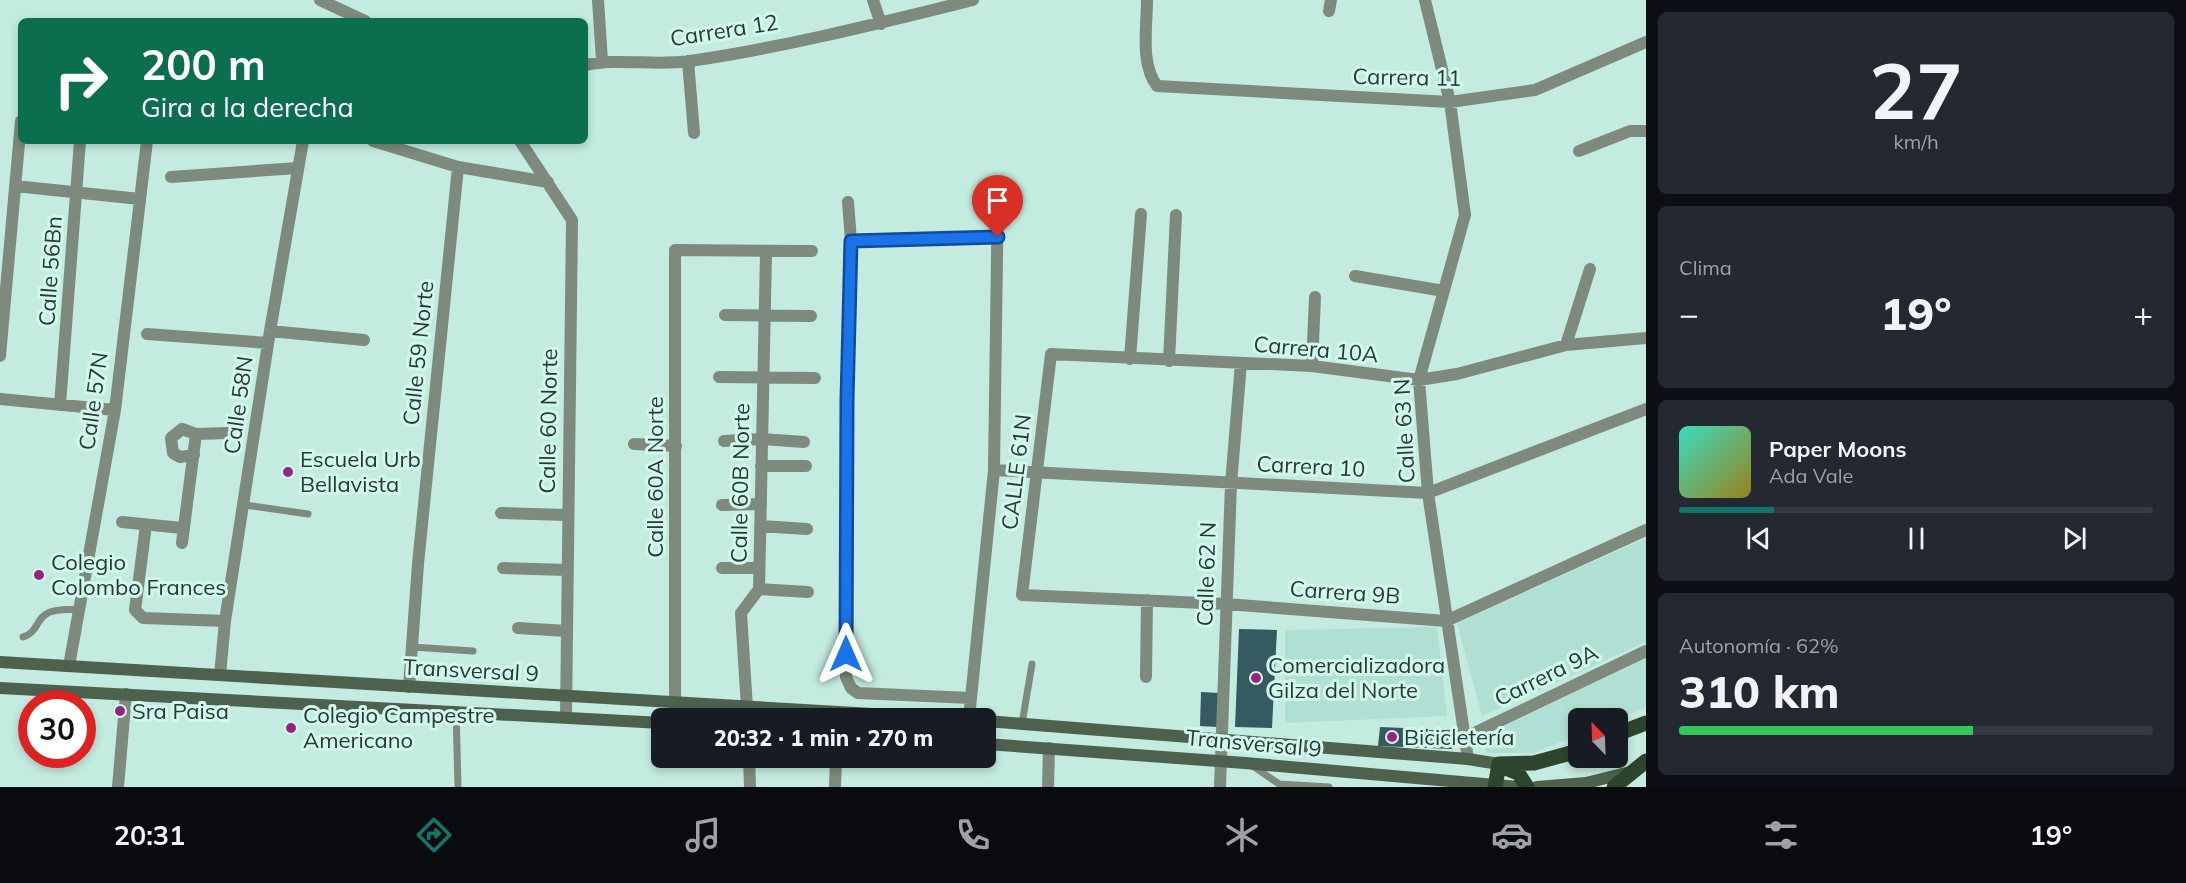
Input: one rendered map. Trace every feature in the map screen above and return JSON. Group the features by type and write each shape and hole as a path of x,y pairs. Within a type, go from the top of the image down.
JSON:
{"main road":[{"name":"Transversal 9","path":"0,662 747,708"},
{"name":"Transversal 9","path":"0,688 456,710 651,722"},
{"name":"Transversal 9","path":"996,722 1468,759 1499,764"},
{"path":"1628,730 1646,723"},
{"name":"Transversal 9","path":"996,745 1245,763 1518,787"},
{"path":"1499,764 1533,763 1568,754"},
{"path":"1614,787 1646,761"},
{"path":"1495,786 1499,764"},
{"path":"1499,764 1518,773 1527,787"},
{"path":"1537,787 1586,783 1632,772"}],"street":[{"path":"320,0 359,18"},
{"path":"598,0 602,61"},
{"path":"873,0 881,24"},
{"name":"Carrera 12","path":"588,64 602,61 688,61 881,24 929,5 973,0"},
{"name":"Carrera 11","path":"1147,0 1146,58 1149,75 1157,86 1450,102 1535,90 1646,42"},
{"name":"Calle 63 N","path":"1425,0 1450,102 1465,215 1419,380 1428,493 1468,759"},
{"path":"688,61 694,133"},
{"path":"1579,151 1630,131 1646,131"},
{"path":"0,356 19,144"},
{"name":"Calle 56Bn","path":"60,405 80,144"},
{"name":"Calle 57N","path":"69,666 115,410 147,144"},
{"name":"Calle 58N","path":"220,675 225,621 245,505 269,337 302,144"},
{"path":"383,144 458,167 548,182"},
{"name":"Calle 60 Norte","path":"522,144 572,220 566,717"},
{"name":"Calle 59 Norte","path":"409,687 419,552 458,167"},
{"path":"171,177 297,168"},
{"path":"970,708 994,470 998,184"},
{"path":"15,186 140,199"},
{"path":"848,202 851,241 847,400 846,677 851,688 858,693 970,698"},
{"path":"1130,359 1141,214"},
{"path":"1169,361 1176,215"},
{"path":"851,241 998,237"},
{"name":"Calle 60A Norte","path":"675,704 675,250 766,253"},
{"path":"766,253 812,251"},
{"name":"Calle 60B Norte","path":"747,708 741,613 759,588 766,253"},
{"path":"1566,345 1590,269"},
{"path":"1355,276 1444,291"},
{"path":"1312,366 1315,297"},
{"path":"725,315 811,316"},
{"path":"147,334 364,340"},
{"name":"Carrera 10A","path":"1051,354 1312,366 1419,380 1457,374 1566,345 1646,338"},
{"name":"CALLE 61N","path":"1022,595 1051,354"},
{"name":"Calle 62 N","path":"1220,787 1231,484 1241,363"},
{"path":"719,377 815,378"},
{"path":"0,399 115,410"},
{"name":"Carrera 10","path":"994,470 1428,493 1646,409"},
{"path":"194,455 180,457 173,453 171,438 182,429 196,434 228,433"},
{"path":"182,543 182,528 196,434"},
{"path":"724,441 762,439 804,442"},
{"path":"634,444 676,446"},
{"path":"761,466 806,466"},
{"path":"722,505 761,504"},
{"path":"501,513 567,515"},
{"path":"122,522 182,528"},
{"path":"146,525 135,610 137,613 143,618 225,621"},
{"path":"760,526 807,529"},
{"name":"Carrera 9B","path":"1022,595 1226,604 1446,621 1646,530"},
{"path":"503,568 567,570"},
{"path":"722,568 759,568"},
{"path":"759,588 808,592"},
{"path":"1146,677 1147,600"},
{"path":"518,628 567,631"},
{"name":"Carrera 9A","path":"1464,738 1646,651"},
{"path":"118,787 126,694"},
{"path":"1048,787 1049,748"},
{"path":"749,768 750,787"},
{"path":"835,787 836,768"}],"lane":[{"path":"245,505 308,514"},
{"path":"23,637 34,632 41,619 49,612 79,609"},
{"path":"412,647 473,651"},
{"path":"1022,724 1032,664"},
{"path":"456,710 458,787"},
{"path":"1245,763 1276,786 1329,787"}],"shaded area":[{"path":"1646,538 1646,642 1482,716 1457,623"},
{"path":"1437,627 1447,716 1285,723 1285,630"},
{"path":"1646,658 1646,707 1628,714 1628,708 1568,708 1568,739 1534,753 1486,753 1484,736"}],"building":[{"name":"Comercializadora Gilza del Norte","path":"1239,629 1277,630 1272,728 1235,727"},
{"path":"1201,692 1219,693 1217,727 1200,726"},
{"path":"1380,727 1428,729 1427,748 1378,746"},
{"path":"1429,730 1453,730 1452,749 1429,748"}],"place":[{"name":"Escuela Urb Bellavista","path":"288,472"},
{"name":"Colegio Colombo Frances","path":"39,575"},
{"name":"Comercializadora Gilza del Norte","path":"1256,678"},
{"name":"Sra Paisa","path":"120,711"},
{"name":"Colegio Campestre Americano","path":"291,728"},
{"name":"Bicicletería","path":"1392,737"}],"route":[{"path":"846,654 847,400 851,241 998,237"}]}
